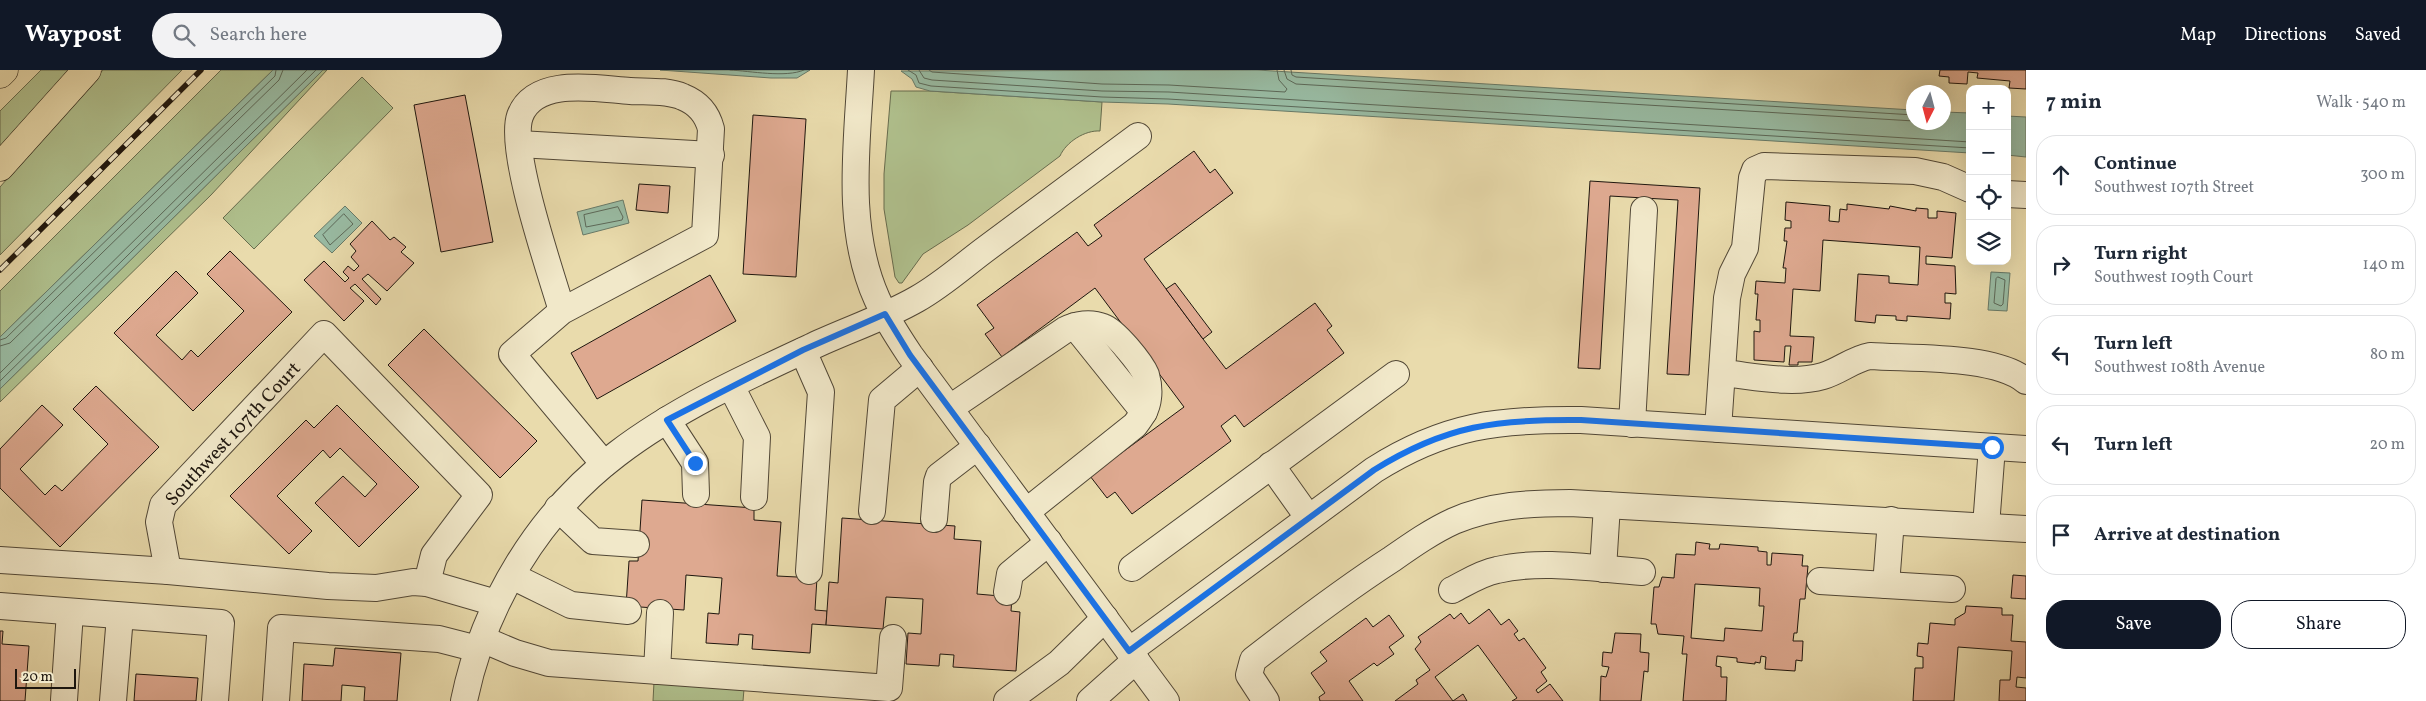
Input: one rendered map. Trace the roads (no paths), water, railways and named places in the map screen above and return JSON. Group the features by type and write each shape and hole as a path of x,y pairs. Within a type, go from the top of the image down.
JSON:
{"highway":[{"path":"0,74 4,70"},
{"path":"0,167 87,70"}],"street":[{"path":"861,70 856,176 858,231 870,279 885,314 920,368 1166,701"},
{"path":"562,311 525,183 519,144 520,118 533,99 557,89 576,87 674,94 688,99 708,118 711,129 705,235 562,311 512,354 604,464"},
{"path":"464,701 471,668 496,603 531,542 558,508 604,464 667,420 731,386 803,350 918,298 1138,136"},
{"path":"519,144 711,155"},
{"path":"1718,429 1730,280 1745,248 1752,178 1758,168 1764,166 1915,171 1952,180 1966,187"},
{"path":"2011,194 2026,196"},
{"path":"1632,424 1644,210"},
{"path":"950,408 1065,330 1075,326 1098,325 1115,334 1146,376 1149,396 1144,412 1135,425 1026,512"},
{"name":"Southwest 107th Court","path":"168,570 159,522 163,505 324,334 479,495 434,555 427,583"},
{"path":"803,350 821,392 808,571"},
{"path":"1722,373 1786,379 1810,378 1835,371 1856,360 1870,356 1985,363 2011,370 2026,381"},
{"path":"872,511 882,400 920,368"},
{"path":"1132,568 1396,374"},
{"path":"731,386 757,437 754,497"},
{"path":"667,420 695,463 696,494"},
{"path":"1090,701 1132,656 1308,517 1396,457 1451,432 1487,424 1532,420 1718,429 2026,449"},
{"path":"934,519 939,476 978,446"},
{"path":"1986,526 1992,447"},
{"path":"1271,465 1308,517"},
{"path":"1266,701 1251,680 1249,670 1253,660 1340,593 1438,529 1473,515 1521,504 1607,505 2026,528"},
{"path":"1603,569 1607,505"},
{"path":"558,508 593,540 636,544"},
{"path":"1886,585 1891,520"},
{"path":"1007,592 1010,574 1049,542"},
{"path":"0,560 168,570 328,586 376,588 413,582 427,583 496,603"},
{"path":"1452,590 1495,570 1512,567 1553,566 1642,572"},
{"path":"512,576 571,605 628,611"},
{"path":"1820,581 1952,589"},
{"path":"0,606 220,623 215,701"},
{"path":"64,700 70,612"},
{"path":"657,671 660,613"},
{"path":"113,701 120,616"},
{"path":"1007,701 1059,663 1104,618"},
{"path":"276,701 281,628 425,637 480,644 549,663 889,688 893,638"}],"water":[{"path":"273,70 323,70 0,389 0,337"},
{"path":"660,70 810,70 797,78 771,78"},
{"path":"1257,70 1906,110 1906,130 1951,130 1951,112 1966,113 1966,153 930,91 916,87 912,79 901,71"},
{"path":"2011,116 2026,117 2026,157 2011,155"},
{"path":"623,200 629,223 583,235 577,212"},
{"path":"345,206 362,223 332,253 314,236"},
{"path":"1991,272 2010,273 2007,311 1988,310"}],"railway":[{"path":"0,270 201,70"}]}
